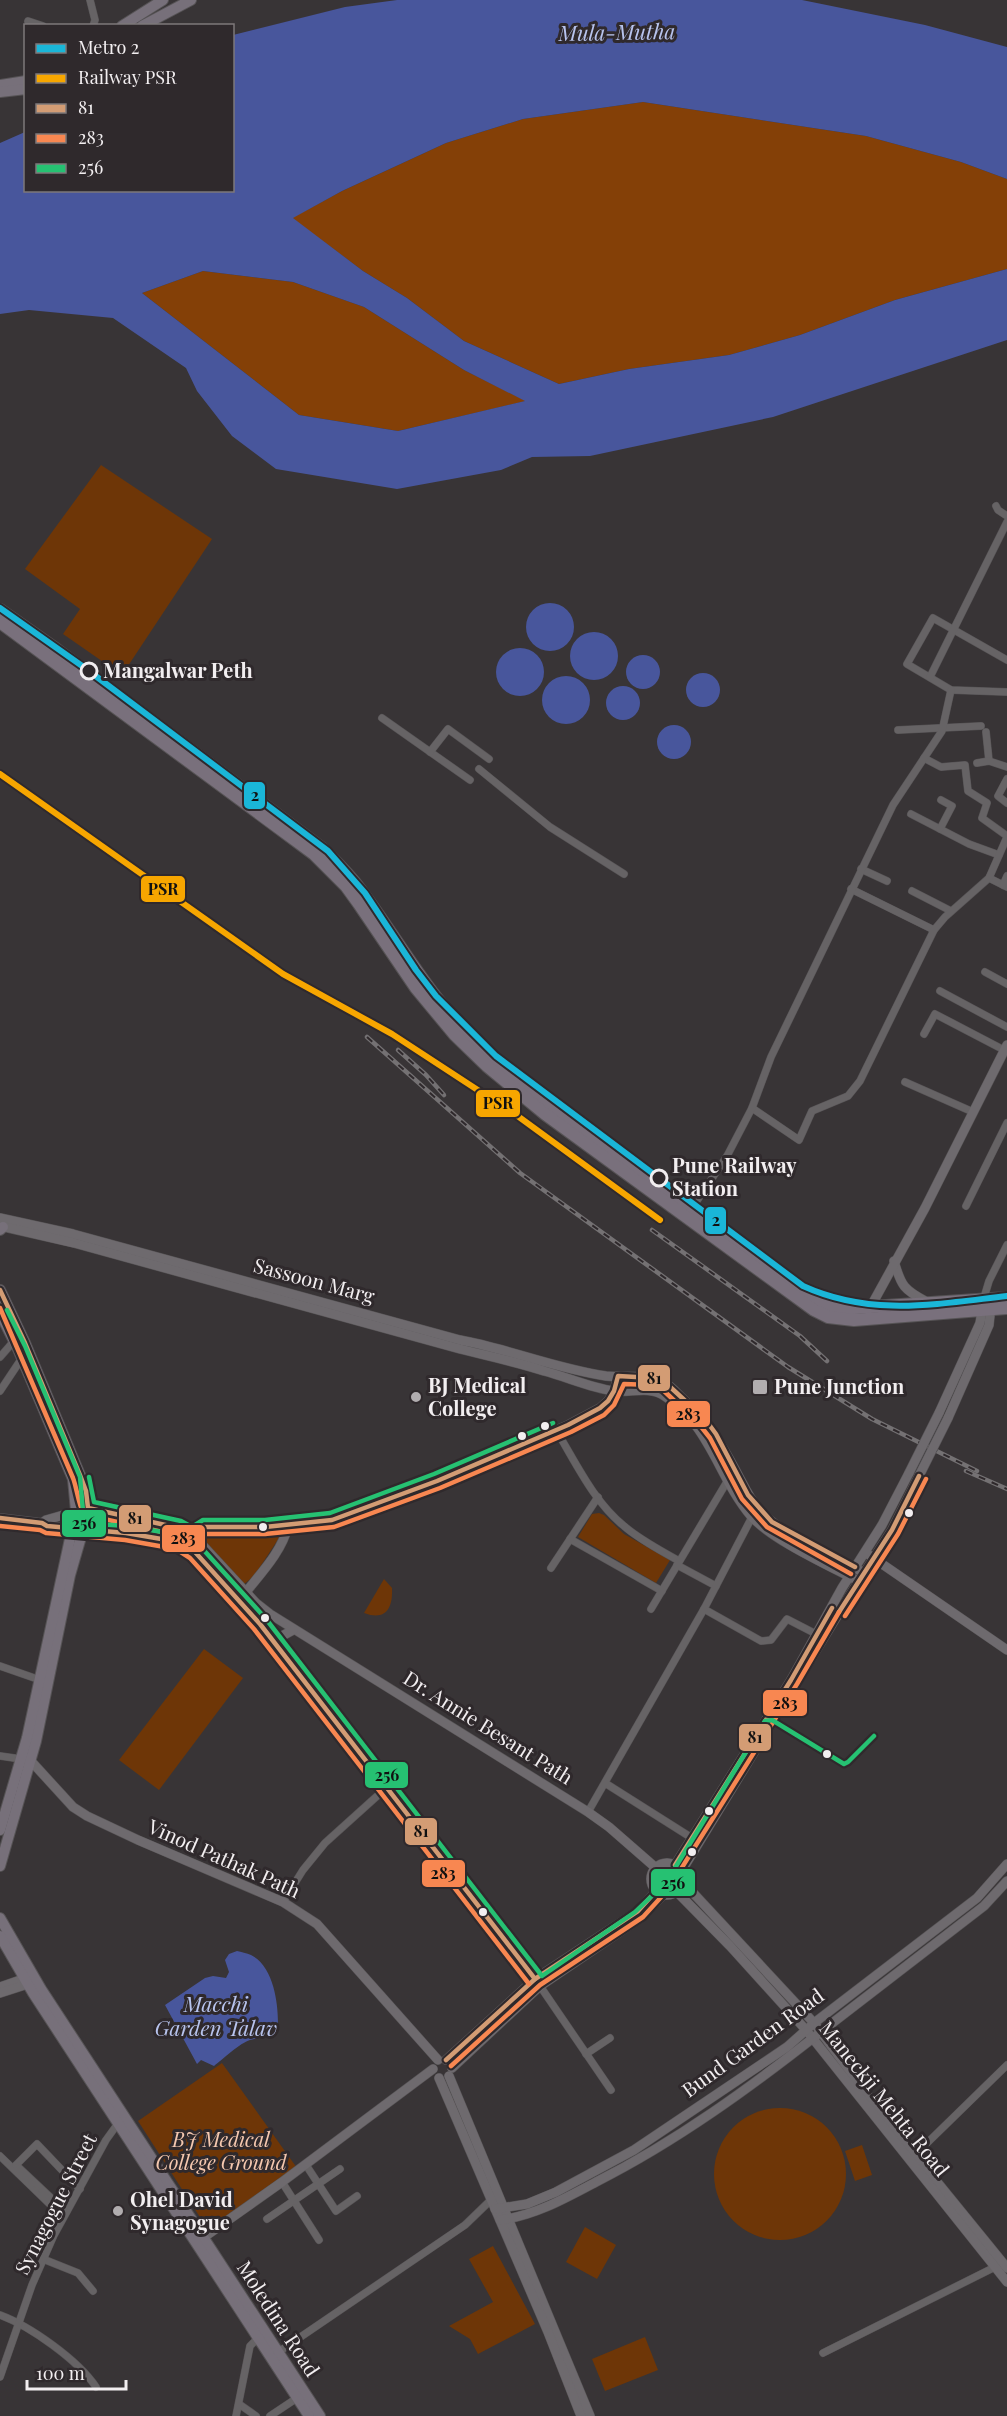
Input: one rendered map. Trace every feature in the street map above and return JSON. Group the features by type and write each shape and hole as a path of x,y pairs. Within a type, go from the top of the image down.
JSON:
{"highway":[{"path":"0,610 320,859 359,904 416,988 455,1035 487,1066 545,1114 814,1310 828,1317 854,1320 987,1305 1007,1298"},
{"path":"0,622 301,831 332,858 367,899 423,982 462,1028 493,1059 550,1106 794,1283 830,1307 840,1309 927,1302 1007,1308"}],"main road":[{"path":"126,24 163,3 191,0"},
{"path":"144,24 163,3"},
{"path":"0,84 24,81"},
{"path":"0,92 24,89"},
{"path":"870,1308 925,1208 1006,1047"},
{"name":"Sassoon Marg","path":"1,1226 74,1243 449,1346 573,1375 614,1391 654,1390 674,1404 707,1439 739,1501 765,1529 852,1572"},
{"path":"894,1261 903,1287 909,1293 927,1302"},
{"path":"0,1290 80,1474 86,1491 88,1508 78,1530 70,1575 0,1866"},
{"path":"680,1873 891,1530 914,1474 943,1415 987,1305"},
{"path":"0,1313 22,1358 73,1479 78,1530"},
{"name":"Sassoon Marg","path":"573,1375 654,1378 667,1384 705,1419 716,1434 748,1495 760,1510 772,1522 852,1572"},
{"path":"189,1548 200,1528 288,1526 332,1520 437,1481 556,1430 600,1407 608,1401 614,1391 618,1376"},
{"path":"0,1936 200,2242 435,2074 442,2060 538,1982 661,1892 676,1891 692,1838 818,1635 852,1572 914,1474"},
{"path":"42,1523 88,1508 179,1528 194,1536"},
{"path":"0,1518 78,1530 126,1533 179,1542 189,1548 231,1590 281,1652 538,1982"},
{"path":"246,1592 270,1563 285,1538 288,1526"},
{"name":"Dr. Annie Besant Path","path":"194,1536 256,1603 293,1630 588,1812 656,1868"},
{"path":"865,1552 1007,1650"},
{"path":"852,1572 865,1573"},
{"path":"852,1572 860,1582"},
{"path":"281,1652 279,1643 282,1636 293,1630"},
{"path":"0,1830 26,1759"},
{"name":"Vinod Pathak Path","path":"26,1759 73,1807 96,1821 284,1902 317,1924 451,2072"},
{"path":"661,1892 651,1879 656,1868 663,1863 680,1873"},
{"name":"Bund Garden Road","path":"496,2203 527,2204 556,2192 634,2150 787,2047 977,1898 1007,1864"},
{"name":"Maneckji Mehta Road","path":"680,1873 810,2027 1007,2268"},
{"name":"Bund Garden Road","path":"505,2220 561,2200 640,2160 794,2055 984,1906 1007,1881"},
{"name":"Maneckji Mehta Road","path":"676,1891 810,2027"},
{"path":"0,1918 30,1980"},
{"path":"0,1987 30,1980"},
{"path":"0,1993 30,1980"},
{"path":"435,2074 451,2072 538,1982"},
{"path":"451,2072 496,2203"},
{"path":"435,2074 505,2220 590,2416"},
{"name":"Maneckji Mehta Road","path":"914,2155 1007,2282"},
{"path":"505,2220 581,2416"},
{"name":"Moledina Road","path":"200,2242 258,2338 274,2355 309,2416"},
{"name":"Moledina Road","path":"200,2242 274,2355 320,2416"}],"street":[{"path":"90,0 95,20 94,24"},
{"path":"28,21 38,24"},
{"path":"996,506 1007,516"},
{"path":"930,677 1007,522"},
{"path":"1007,660 933,618 907,664 951,690 1007,692"},
{"path":"692,1208 727,1156 752,1108 771,1057 893,805 944,727 951,690"},
{"path":"382,718 470,780"},
{"path":"898,730 944,727 983,729 989,761"},
{"path":"430,752 448,729 489,759"},
{"path":"752,1108 799,1140 813,1111 848,1096 860,1081 934,930 951,911 989,878 1007,837 982,818 987,803 969,793 964,765 941,767 924,758"},
{"path":"977,763 989,761 1007,767"},
{"path":"479,769 550,827 624,874"},
{"path":"1007,779 998,796 1007,803"},
{"path":"940,829 952,806 941,800"},
{"path":"910,814 969,844 999,855"},
{"path":"861,869 887,881"},
{"path":"989,878 1005,886 1007,876"},
{"path":"851,889 934,930"},
{"path":"912,891 951,911"},
{"path":"985,972 1007,984"},
{"path":"940,991 1007,1027"},
{"path":"924,1034 935,1014 1006,1047"},
{"path":"905,1082 973,1112"},
{"path":"966,1206 1003,1139 1007,1123"},
{"path":"987,1305 988,1281 1007,1245"},
{"path":"0,1357 14,1341"},
{"path":"0,1391 22,1358"},
{"path":"556,1430 598,1497 624,1527 716,1586"},
{"path":"651,1609 728,1480"},
{"path":"551,1568 598,1497"},
{"path":"588,1812 704,1609 752,1517"},
{"path":"570,1539 662,1591"},
{"path":"704,1609 761,1641 771,1640 787,1618 818,1635"},
{"path":"0,1666 45,1681"},
{"path":"0,1756 26,1759"},
{"path":"605,1783 692,1838"},
{"path":"284,1902 303,1870 325,1843 386,1788"},
{"path":"538,1982 611,2090"},
{"path":"586,2054 610,2038"},
{"path":"914,2155 1007,2065"},
{"name":"Synagogue Street","path":"0,2375 43,2259 65,2215 121,2121"},
{"path":"65,2215 16,2165 37,2144 80,2189"},
{"path":"0,2156 65,2215"},
{"path":"307,2167 336,2211 357,2196"},
{"path":"267,2219 340,2169"},
{"path":"283,2184 319,2240"},
{"path":"274,2355 496,2203"},
{"path":"43,2259 78,2273 93,2291"},
{"path":"823,2353 995,2267"},
{"path":"0,2315 19,2322 58,2350 96,2387"},
{"path":"236,2416 250,2346 258,2338"},
{"path":"270,2416 297,2398"},
{"path":"239,2404 256,2416"}],"green space":[{"path":"101,465 212,539 122,675 63,634 80,609 25,569"},
{"path":"599,1513 624,1534 670,1560 656,1583 578,1537 592,1514"},
{"path":"283,1529 254,1576 243,1585 198,1539 204,1532"},
{"path":"384,1579 392,1588 389,1607 382,1614 364,1613"},
{"path":"204,1649 243,1678 159,1790 119,1760"},
{"path":"667,1869 674,1872 677,1879 674,1886 667,1889 660,1886 657,1879 660,1872"},
{"name":"BJ Medical College Ground","path":"222,2063 297,2168 211,2229 205,2225 138,2121"},
{"path":"780,2108 805,2113 826,2128 841,2149 846,2174 841,2199 826,2220 805,2235 780,2240 755,2235 734,2220 719,2199 714,2174 719,2149 734,2128 755,2113"},
{"path":"862,2145 872,2175 855,2181 845,2151"},
{"path":"585,2227 616,2245 597,2279 566,2262"},
{"path":"493,2246 535,2324 478,2354 470,2339 449,2326 493,2302 469,2259"},
{"path":"645,2337 658,2370 605,2391 592,2359"}],"shaded area":[{"path":"643,102 866,136 961,162 1007,179 1007,269 895,300 800,335 729,355 629,369 559,384 464,341 407,298 363,271 292,218 342,191 446,143 523,119"},
{"path":"203,271 293,282 364,307 464,370 526,401 398,431 299,415 142,293"}],"water":[{"name":"Mula-Mutha","path":"397,0 802,0 925,25 1007,47 1007,179 961,162 866,136 643,102 523,119 446,143 342,191 293,218 363,271 407,298 464,341 559,384 629,369 729,355 800,335 895,300 1007,269 1007,340 773,417 590,456 532,457 501,470 397,489 276,469 232,436 197,391 186,368 113,318 29,310 0,314 0,143 24,132 24,192 234,192 234,35 345,7","holes":["203,271 293,282 364,307 464,370 525,401 398,431 299,415 142,293"]},
{"path":"550,603 567,610 574,627 567,644 550,651 533,644 526,627 533,610"},
{"path":"594,632 611,639 618,656 611,673 594,680 577,673 570,656 577,639"},
{"path":"520,648 537,655 544,672 537,689 520,696 503,689 496,672 503,655"},
{"path":"643,655 655,660 660,672 655,684 643,689 631,684 626,672 631,660"},
{"path":"703,673 715,678 720,690 715,702 703,707 691,702 686,690 691,678"},
{"path":"566,676 583,683 590,700 583,717 566,724 549,717 542,700 549,683"},
{"path":"623,686 635,691 640,703 635,715 623,720 611,715 606,703 611,691"},
{"path":"674,725 686,730 691,742 686,754 674,759 662,754 657,742 662,730"},
{"name":"Macchi Garden Talav","path":"237,1951 251,1955 264,1967 273,1985 278,2023 269,2035 246,2042 214,2066 201,2060 197,2064 165,2005 205,1978 213,1976 226,1978 229,1972 225,1960 229,1954"}],"railway":[{"path":"367,1037 520,1173 788,1367 872,1419 977,1471"},
{"path":"398,1050 444,1095"},
{"path":"652,1230 800,1336 827,1361"},
{"path":"966,1471 1007,1489"}],"metro line":[{"name":"2","path":"0,608 85,668 328,851 365,893 436,996 496,1056 803,1286 828,1296 879,1305 929,1305 1007,1296"}],"rail line":[{"name":"PSR","path":"0,774 283,974 392,1034 519,1117 660,1220"}],"transit line":[{"name":"81","path":"0,1290 25,1343 80,1475 86,1491 88,1508 179,1528 194,1536 204,1527 265,1527 332,1520 437,1481 568,1425 600,1408 608,1401 614,1391 618,1376 654,1378 667,1384 705,1419 716,1434 748,1495 772,1522 855,1567"},
{"name":"283","path":"0,1308 73,1478 80,1504 86,1515 176,1535 194,1543 206,1534 265,1534 334,1527 440,1488 571,1432 604,1415 614,1405 624,1384 652,1385 663,1390 699,1424 710,1438 742,1499 767,1527 851,1574"},
{"name":"256","path":"7,1310 25,1346 80,1477 82,1523 127,1526 180,1535 200,1546 266,1619 542,1976 635,1912 660,1888 672,1884 675,1868 765,1721 772,1720 844,1764 874,1736"},
{"name":"256","path":"89,1477 94,1502 181,1521 192,1527 203,1520 265,1520 330,1513 434,1474 553,1423"},
{"name":"81","path":"839,1612 892,1530 919,1476"},
{"name":"283","path":"845,1616 898,1534 926,1479"},
{"name":"81","path":"0,1518 42,1523 47,1526 126,1533 179,1542 195,1552 260,1624 535,1979"},
{"name":"283","path":"0,1526 40,1530 46,1533 125,1540 176,1549 190,1558 254,1629 529,1984"},
{"name":"81","path":"675,1865 791,1680 832,1608"},
{"name":"283","path":"681,1869 797,1684 839,1612"},
{"name":"81","path":"446,2060 535,1979 638,1911 657,1890"},
{"name":"283","path":"451,2066 540,1985 643,1917 663,1895"}],"place":[{"name":"Mangalwar Peth","path":"89,671"},
{"name":"Pune Railway Station","path":"659,1178"},
{"name":"Pune Junction","path":"760,1387"},
{"name":"BJ Medical College","path":"416,1397"},
{"name":"Ohel David Synagogue","path":"118,2211"}]}
